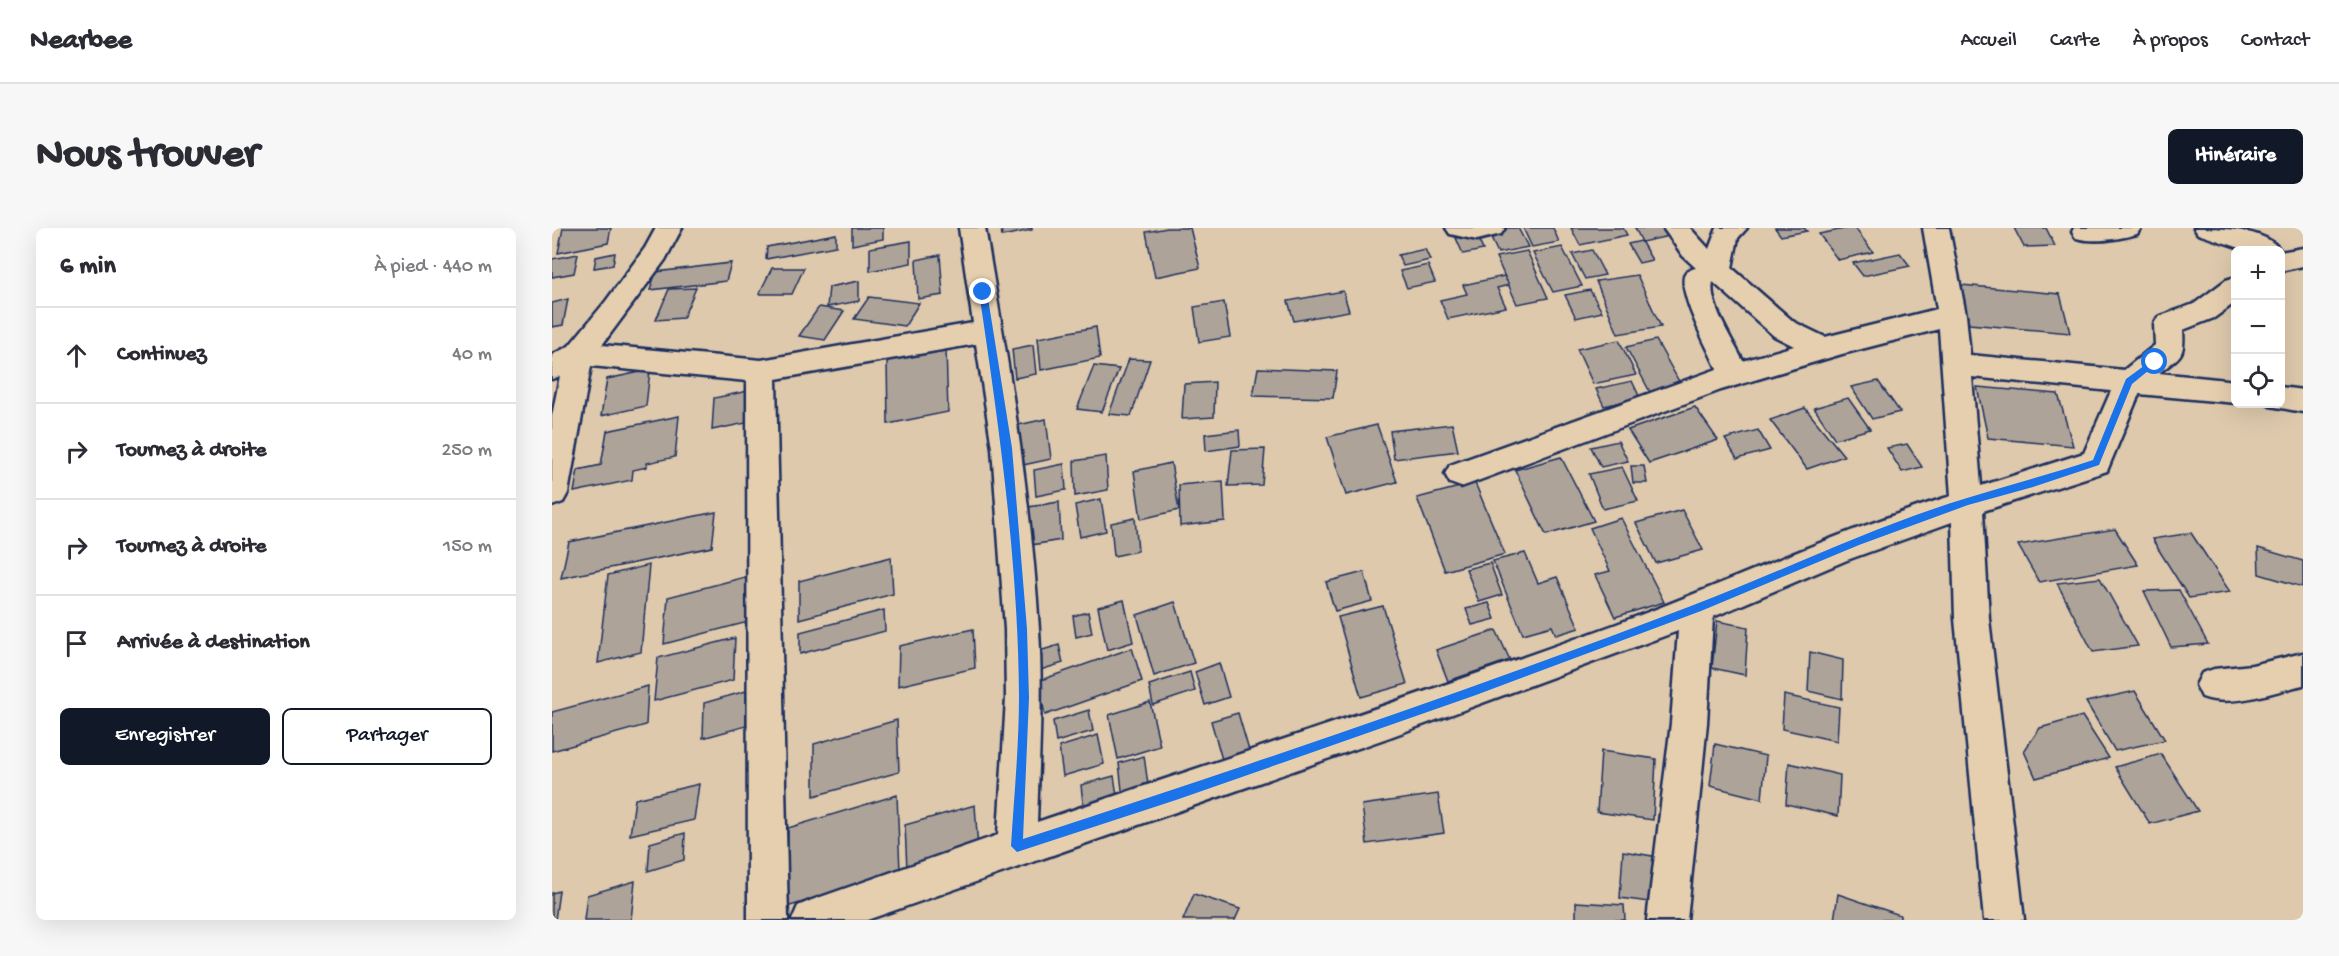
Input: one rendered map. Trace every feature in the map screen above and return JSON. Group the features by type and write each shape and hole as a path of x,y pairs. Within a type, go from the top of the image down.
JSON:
{"street":[{"path":"552,368 579,354 649,262 669,228"},
{"path":"972,228 1007,448 1022,629 1024,698 1017,846"},
{"path":"1459,228 1477,231 1492,228"},
{"path":"1676,228 1692,249 1784,329 1823,349"},
{"path":"1718,270 1726,234 1734,228"},
{"path":"1936,228 1952,315 1967,501 1972,620 2004,920"},
{"path":"2085,232 2128,228"},
{"path":"2207,228 2260,246"},
{"path":"1718,270 1697,278 1703,312 1716,333 1734,375"},
{"path":"812,920 1017,846 1327,743 1697,608 1855,542 1967,501 2033,484 2096,462 2129,382 2170,349 2168,324 2204,310 2231,290"},
{"path":"1461,474 1734,375 1952,315"},
{"path":"579,354 761,371 989,331"},
{"path":"552,493 579,354"},
{"path":"1956,365 2231,392"},
{"path":"761,371 768,920"},
{"path":"2285,399 2303,401"},
{"path":"1667,920 1689,723 1697,608"},
{"path":"2214,685 2252,681 2303,669"}],"building":[{"path":"563,228 611,228 608,243 558,253"},
{"path":"852,228 883,228 883,239 852,245"},
{"path":"1001,228 1032,228 1032,230 1002,236"},
{"path":"1167,228 1190,228 1200,268 1155,277 1146,232"},
{"path":"1518,228 1528,247 1498,253 1487,230"},
{"path":"1523,228 1553,228 1559,242 1532,247"},
{"path":"1571,228 1623,228 1627,235 1580,245"},
{"path":"1635,228 1664,228 1669,236 1642,242"},
{"path":"1775,228 1804,228 1807,231 1781,236"},
{"path":"1855,228 1873,252 1838,260 1819,234"},
{"path":"2014,228 2046,228 2055,246 2024,247"},
{"path":"836,234 836,246 766,259 767,247"},
{"path":"1476,234 1483,250 1463,254 1456,238"},
{"path":"911,241 911,263 870,271 870,248"},
{"path":"1641,241 1652,260 1639,263 1628,244"},
{"path":"1562,247 1582,286 1553,292 1533,253"},
{"path":"1425,249 1430,260 1403,266 1398,255"},
{"path":"1592,250 1605,275 1585,279 1572,254"},
{"path":"1527,251 1548,298 1517,304 1496,257"},
{"path":"615,253 613,265 594,268 596,257"},
{"path":"1900,253 1910,266 1863,276 1853,263"},
{"path":"578,254 574,273 552,277 552,259"},
{"path":"940,255 943,295 918,299 916,260"},
{"path":"731,263 726,281 650,290 656,272"},
{"path":"1428,265 1435,282 1407,288 1400,271"},
{"path":"772,268 804,268 792,294 759,294"},
{"path":"1637,275 1661,327 1618,334 1596,281"},
{"path":"1504,276 1509,285 1497,288 1506,307 1448,319 1440,300 1467,294 1463,285"},
{"path":"859,281 859,301 827,307 829,287"},
{"path":"1961,285 2060,294 2070,333 1969,324"},
{"path":"696,288 683,318 656,320 669,289"},
{"path":"1590,290 1602,312 1576,318 1565,295"},
{"path":"1343,291 1349,311 1294,321 1288,301"},
{"path":"869,297 919,303 905,326 854,319"},
{"path":"568,299 563,325 552,327 552,303"},
{"path":"1224,302 1230,337 1199,342 1194,307"},
{"path":"819,307 844,311 825,340 799,336"},
{"path":"1096,327 1100,358 1041,370 1038,338"},
{"path":"1619,340 1636,375 1593,384 1577,349"},
{"path":"1656,340 1681,385 1650,392 1626,347"},
{"path":"1033,345 1036,374 1015,378 1012,349"},
{"path":"946,349 948,412 888,424 887,360"},
{"path":"1129,359 1150,360 1131,416 1109,414"},
{"path":"1094,366 1119,369 1102,412 1077,409"},
{"path":"1258,368 1337,371 1333,398 1253,396"},
{"path":"650,370 646,406 601,416 607,379"},
{"path":"1632,381 1640,398 1604,406 1596,389"},
{"path":"1878,381 1900,412 1872,419 1851,387"},
{"path":"1215,382 1214,417 1182,419 1184,384"},
{"path":"1977,387 2058,394 2073,446 1988,438"},
{"path":"753,390 751,422 712,430 714,398"},
{"path":"1848,398 1870,429 1835,439 1814,408"},
{"path":"1695,407 1718,440 1649,463 1628,430"},
{"path":"1805,408 1844,456 1807,469 1770,420"},
{"path":"679,416 675,457 647,463 647,467 633,470 632,480 574,492 578,470 601,465 607,431"},
{"path":"1046,419 1051,459 1014,467 1009,427"},
{"path":"1452,424 1458,451 1394,459 1390,431"},
{"path":"1377,425 1397,482 1346,495 1327,437"},
{"path":"1239,430 1240,446 1206,451 1205,434"},
{"path":"1758,430 1770,450 1737,459 1725,439"},
{"path":"1618,441 1628,461 1601,467 1591,447"},
{"path":"1907,444 1922,467 1902,472 1887,448"},
{"path":"1265,449 1262,485 1228,486 1232,450"},
{"path":"1106,456 1108,490 1075,496 1074,461"},
{"path":"1561,457 1594,521 1546,535 1515,470"},
{"path":"1171,463 1179,510 1141,519 1134,471"},
{"path":"1064,464 1066,490 1036,496 1034,470"},
{"path":"1631,466 1644,466 1647,483 1633,483"},
{"path":"1622,467 1638,501 1603,509 1589,474"},
{"path":"1223,481 1225,521 1180,526 1179,485"},
{"path":"1475,483 1505,554 1445,571 1417,498"},
{"path":"1101,499 1106,531 1080,537 1075,505"},
{"path":"1059,502 1061,540 1025,546 1023,508"},
{"path":"1682,510 1703,550 1656,563 1636,523"},
{"path":"716,512 712,547 561,578 569,542"},
{"path":"1135,518 1138,551 1114,556 1111,523"},
{"path":"1621,518 1664,602 1615,617 1595,575 1610,571 1590,528"},
{"path":"2115,529 2138,565 2039,582 2018,545"},
{"path":"2191,533 2230,592 2189,598 2152,539"},
{"path":"2258,548 2303,561 2303,587 2259,574"},
{"path":"1525,553 1538,583 1557,577 1579,628 1556,635 1552,626 1523,634 1493,561"},
{"path":"891,557 893,594 799,619 799,581"},
{"path":"1490,563 1502,595 1479,602 1466,569"},
{"path":"649,565 641,652 598,663 608,575"},
{"path":"1364,572 1372,601 1335,611 1326,582"},
{"path":"749,576 748,622 664,644 668,597"},
{"path":"2100,578 2138,646 2093,652 2057,583"},
{"path":"2179,590 2208,644 2171,647 2144,591"},
{"path":"1124,600 1133,642 1107,650 1098,607"},
{"path":"1175,602 1194,663 1154,676 1137,615"},
{"path":"1489,603 1495,619 1472,625 1466,609"},
{"path":"1383,606 1407,684 1361,697 1338,617"},
{"path":"884,610 885,631 800,654 800,632"},
{"path":"1088,612 1092,633 1076,637 1073,616"},
{"path":"1717,621 1748,627 1745,675 1712,668"},
{"path":"973,629 975,668 898,686 899,646"},
{"path":"1496,630 1510,660 1448,681 1436,650"},
{"path":"735,638 733,680 654,701 658,658"},
{"path":"1059,645 1063,663 1037,671 1033,653"},
{"path":"1132,648 1142,681 1045,715 1038,681"},
{"path":"1810,652 1843,660 1842,699 1808,691"},
{"path":"1219,663 1229,697 1205,705 1195,672"},
{"path":"1190,672 1195,691 1153,705 1149,685"},
{"path":"648,686 646,725 552,751 552,712"},
{"path":"746,691 746,726 703,738 704,703"},
{"path":"2135,691 2165,740 2115,751 2086,702"},
{"path":"1784,695 1839,707 1837,741 1782,729"},
{"path":"1150,702 1160,746 1118,759 1109,715"},
{"path":"1089,710 1093,731 1056,742 1053,721"},
{"path":"1238,713 1250,754 1223,763 1211,721"},
{"path":"2082,716 2109,758 2036,778 2024,751 2040,728"},
{"path":"897,720 899,772 814,796 814,744"},
{"path":"1098,735 1104,764 1063,776 1059,747"},
{"path":"1715,744 1766,756 1762,799 1710,786"},
{"path":"1601,751 1656,759 1653,820 1597,812"},
{"path":"2161,754 2198,811 2150,824 2115,767"},
{"path":"1144,756 1149,792 1123,799 1119,763"},
{"path":"1789,763 1840,775 1838,816 1786,804"},
{"path":"1114,776 1118,802 1084,813 1081,785"},
{"path":"699,784 694,820 630,835 635,799"},
{"path":"1438,794 1444,833 1367,844 1362,805"},
{"path":"897,795 900,872 787,907 788,828"},
{"path":"975,805 978,849 907,870 905,825"},
{"path":"685,833 684,860 648,871 650,843"},
{"path":"1623,851 1658,857 1656,903 1620,898"},
{"path":"635,881 631,920 584,920 587,895"},
{"path":"559,891 555,920 552,920 552,893"},
{"path":"1194,894 1240,909 1235,920 1183,920"},
{"path":"1838,894 1900,915 1900,920 1834,920"},
{"path":"1576,902 1624,905 1625,920 1576,920"}],"route":[{"path":"983,292 1007,448 1022,629 1024,698 1017,846 1176,795 1476,690 1697,608 1855,542 1967,501 2033,484 2096,462 2129,382 2155,362"}]}
